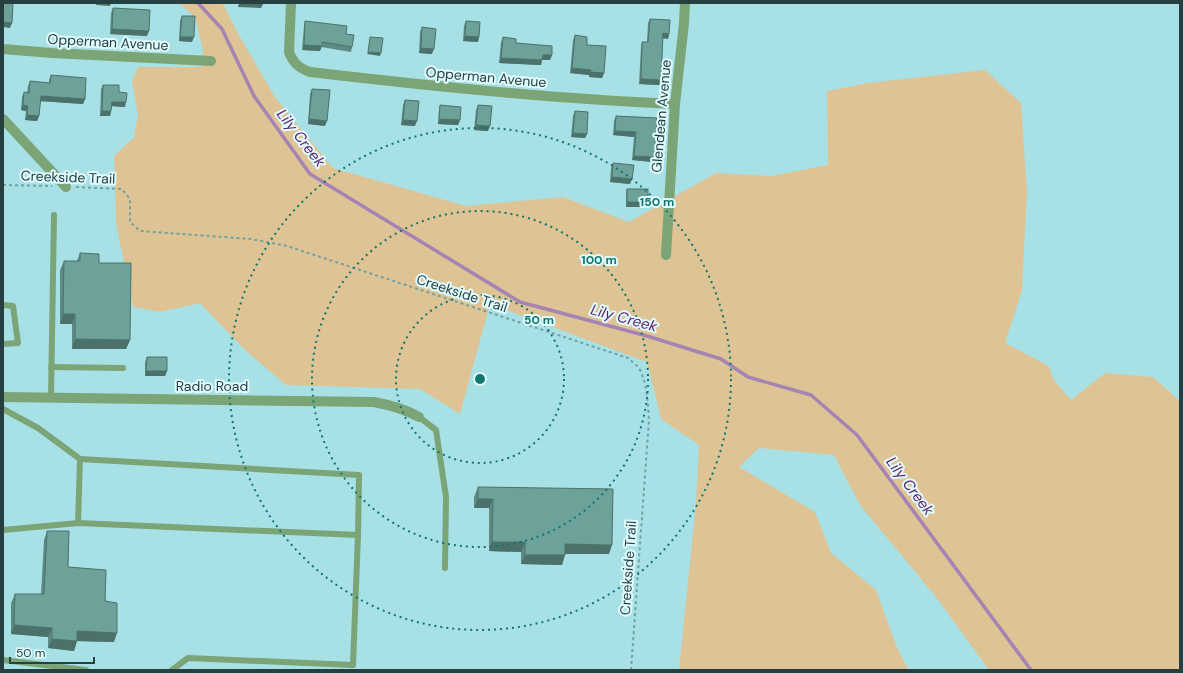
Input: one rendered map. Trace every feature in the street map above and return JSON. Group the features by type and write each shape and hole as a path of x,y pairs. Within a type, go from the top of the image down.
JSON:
{"street":[{"name":"Opperman Avenue","path":"292,3 289,49 292,59 297,66 310,72 537,96 675,104"},
{"name":"Glendean Avenue","path":"666,256 675,104 685,3"},
{"name":"Opperman Avenue","path":"3,49 60,54 211,61"},
{"path":"3,119 66,187"},
{"name":"Radio Road","path":"3,397 374,402 389,405 419,416"}],"lane":[{"path":"51,398 54,215"},
{"path":"3,305 13,306 18,343 3,344"},
{"path":"51,367 123,368"},
{"path":"3,409 38,428 80,459 359,475 353,665 188,658 172,670"},
{"path":"419,416 436,430 442,464 446,496 445,568"},
{"path":"78,523 80,459"},
{"path":"3,530 78,523 358,535"},
{"path":"3,660 86,670"}],"path":[{"name":"Creekside Trail","path":"3,185 122,189 130,199 130,222 140,231 251,240 288,246 628,358 638,367 643,377 648,403 649,420 631,670"}],"shaded area":[{"path":"179,3 223,3 236,30 275,97 333,168 466,206 563,197 629,222 716,173 771,176 828,165 827,91 868,83 985,70 1021,103 1027,192 1022,290 1005,343 1049,366 1053,379 1071,400 1105,373 1153,377 1180,401 1180,670 989,670 936,597 860,505 834,455 759,448 739,467 815,512 831,553 876,590 897,648 909,670 679,670 696,503 699,445 661,419 647,362 490,304 460,414 420,389 286,385 245,350 200,303 160,312 133,307 116,223 114,156 134,137 138,115 132,81 138,67 202,67 203,50 195,17"}],"building":[{"path":"3,3 13,3 12,23 3,22"},
{"path":"113,8 150,10 149,31 112,29"},
{"path":"182,16 195,16 194,37 180,37"},
{"path":"650,19 670,20 669,34 663,33 661,80 641,79 642,42 648,42"},
{"path":"305,21 347,26 346,34 354,35 352,47 322,42 322,46 304,45"},
{"path":"466,21 480,22 479,37 465,36"},
{"path":"422,27 436,29 434,49 421,48"},
{"path":"575,35 587,37 587,45 606,46 604,73 572,68"},
{"path":"370,37 383,38 381,53 368,52"},
{"path":"503,37 516,39 516,43 552,46 552,55 543,55 542,60 501,58"},
{"path":"51,75 86,78 85,99 41,96 39,116 27,115 28,106 23,105 24,92 29,93 30,81 50,83"},
{"path":"103,85 119,85 119,92 127,93 126,102 112,102 111,111 102,111"},
{"path":"312,89 330,90 327,121 309,119"},
{"path":"405,100 419,101 417,121 403,120"},
{"path":"440,105 461,107 460,120 439,119"},
{"path":"478,105 492,106 490,126 476,125"},
{"path":"575,111 588,112 587,134 573,133"},
{"path":"616,116 657,118 654,157 634,156 636,132 615,131"},
{"path":"613,163 634,165 632,179 612,177"},
{"path":"627,189 648,189 648,202 627,202"},
{"path":"80,253 99,254 99,263 131,263 130,340 75,339 75,314 63,314 64,261 80,261"},
{"path":"147,357 167,357 167,371 146,371"},
{"path":"478,487 613,489 612,545 565,544 565,555 525,555 525,542 492,542 493,499 478,499"},
{"path":"47,531 69,531 68,567 106,570 105,601 117,603 117,633 77,631 77,641 52,639 52,628 14,625 15,594 44,594"}],"waterway":[{"name":"Lily Creek","path":"198,3 222,29 254,96 310,174 520,302 647,336 721,359 748,377 811,395 857,435 1031,670"}]}
